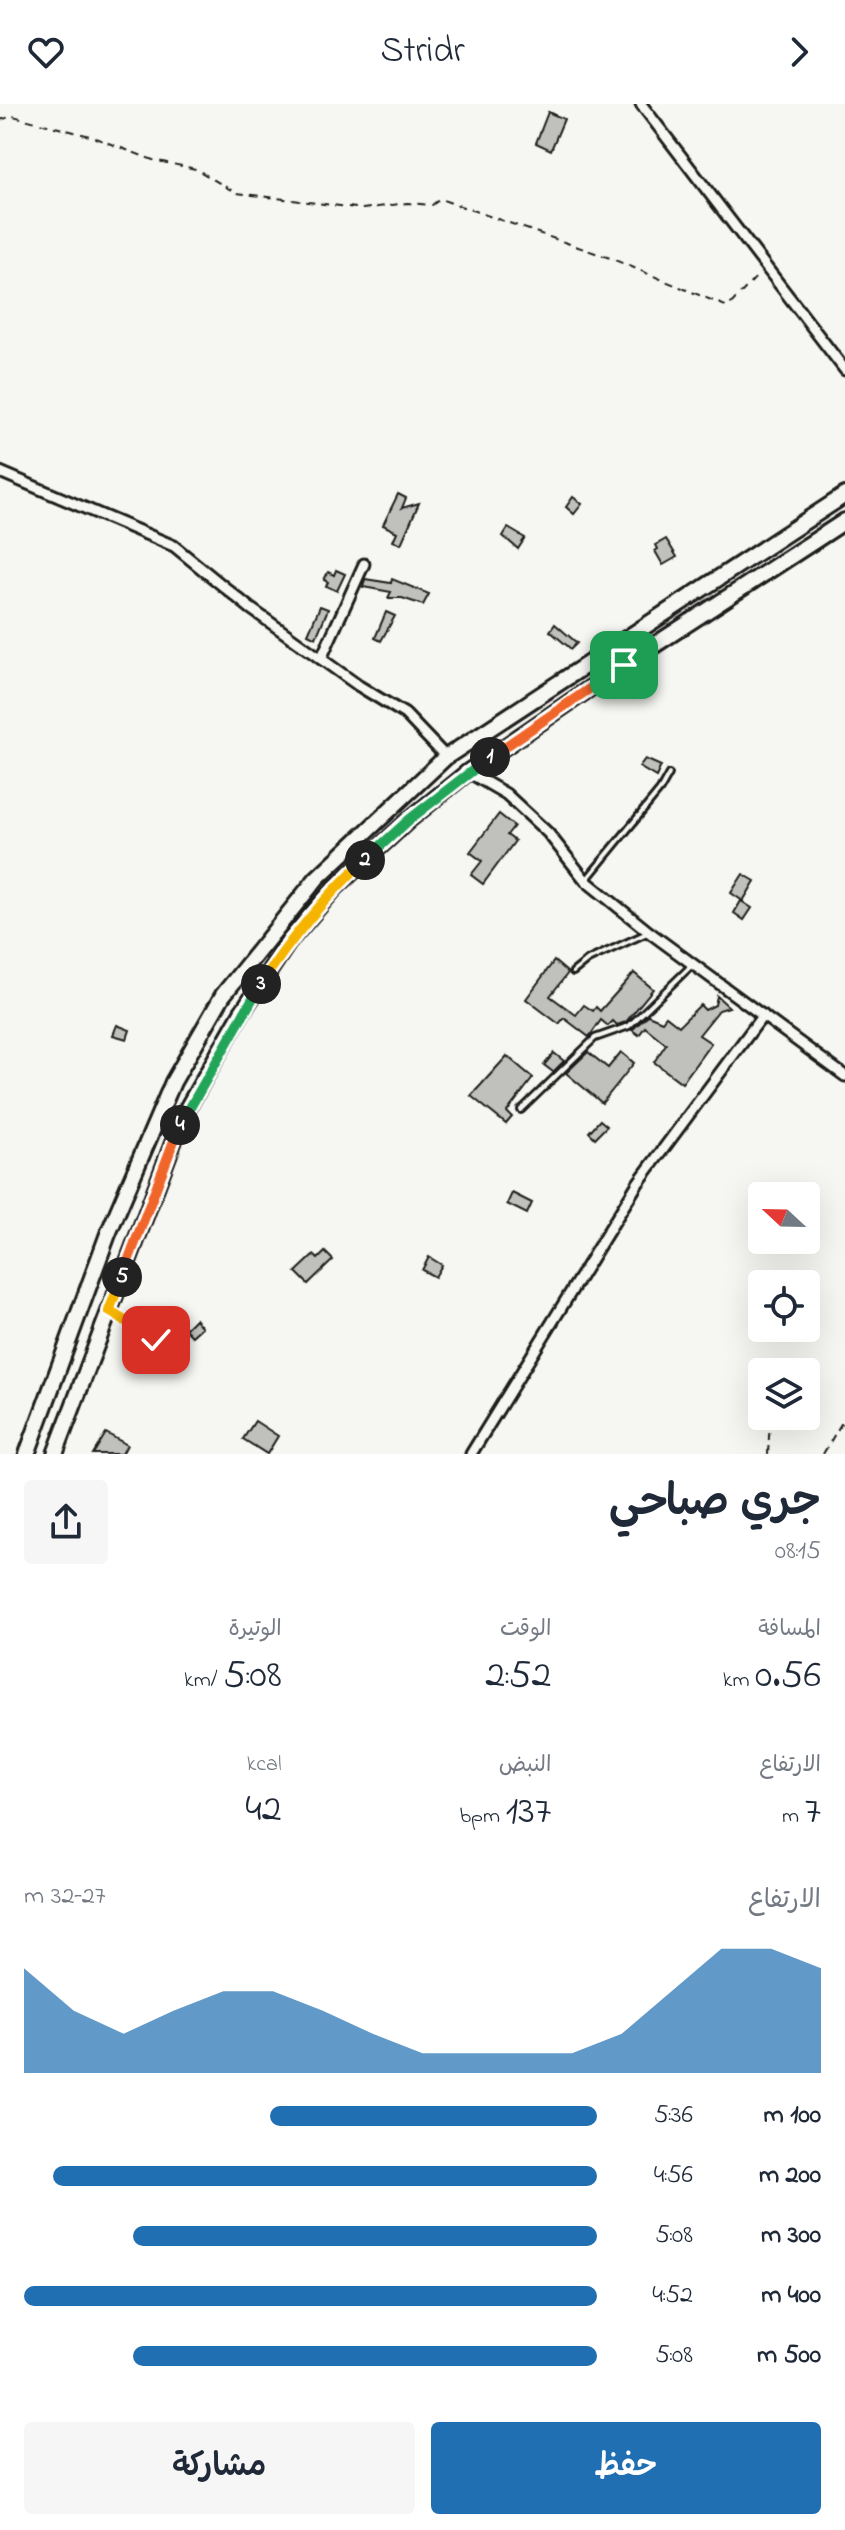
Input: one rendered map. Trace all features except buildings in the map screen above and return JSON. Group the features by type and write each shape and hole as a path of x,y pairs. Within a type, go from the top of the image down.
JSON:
{"main road":[{"path":"27,1454 108,1234 173,1082 223,995 317,878 446,757 845,495"},
{"path":"58,1454 184,1114 242,1012 282,952 334,889 410,819 468,772 624,665 845,521"}],"street":[{"path":"641,104 845,370"},
{"path":"0,472 174,546 250,608 405,714 446,757"},
{"path":"321,659 364,564"},
{"path":"468,772 506,794 548,833 586,881 649,932 845,1076"},
{"path":"471,1454 638,1183 763,1015"}],"lane":[{"path":"586,881 660,790 669,774"},
{"path":"573,972 588,960 629,944 649,932"},
{"path":"521,1110 595,1038 629,1026 692,965"},
{"path":"109,1311 156,1340 171,1337"}],"path":[{"path":"0,120 13,116 90,136 153,160 196,169 236,193 265,200 363,209 407,203 432,205 440,199 610,258 728,307 766,268"},
{"path":"823,1454 845,1417"},
{"path":"768,1454 769,1430"}],"route":[{"path":"156,1340 109,1311 184,1114 242,1012 290,940 334,889 410,819 468,772 624,665"}]}
